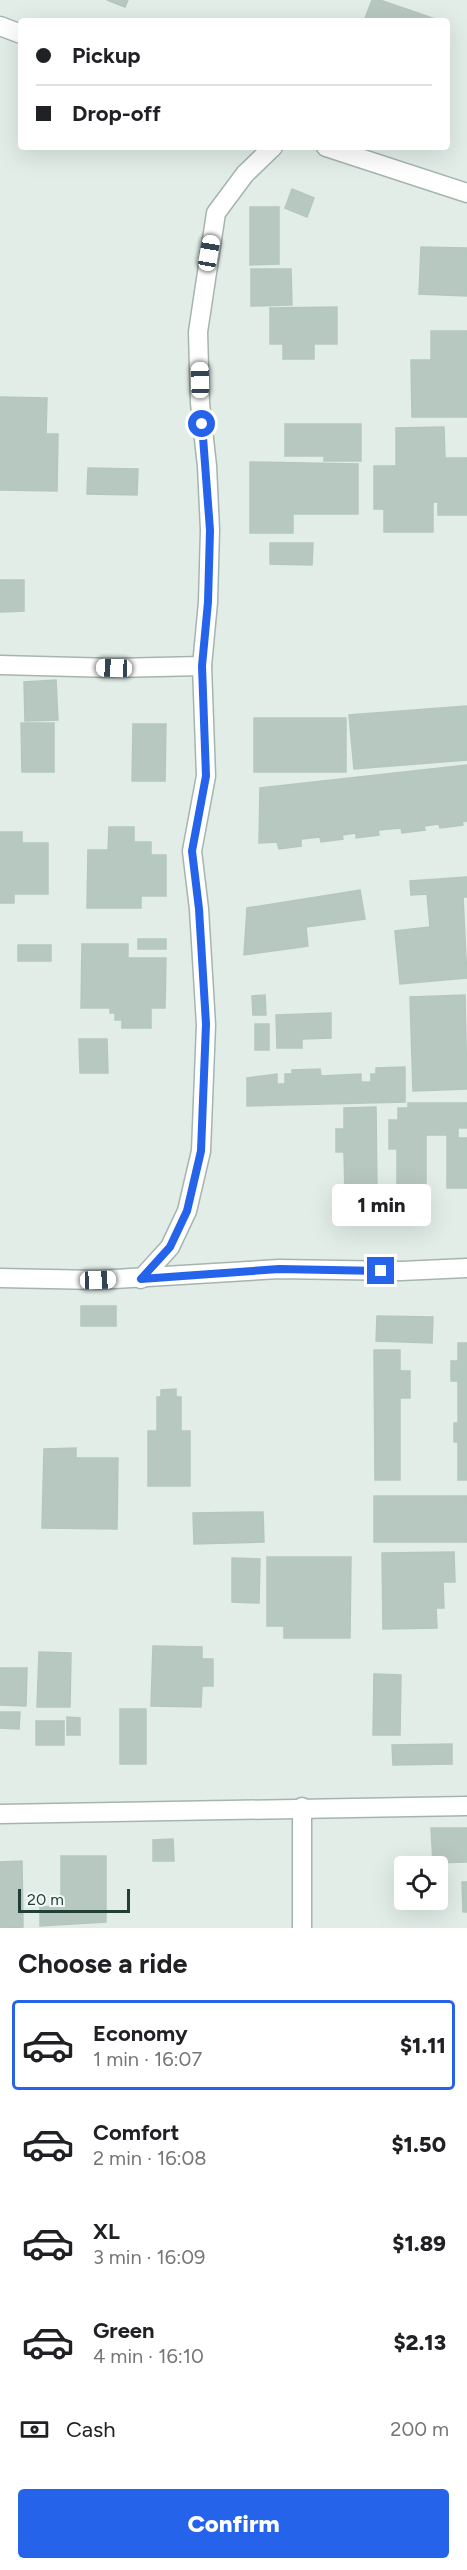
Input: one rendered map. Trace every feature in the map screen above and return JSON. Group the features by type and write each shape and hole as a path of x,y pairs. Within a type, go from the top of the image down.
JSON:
{"street":[{"path":"0,26 18,33"},
{"path":"141,1279 170,1247 187,1211 201,1151 206,1024 200,921 192,851 206,776 202,666 208,602 210,530 207,466 200,403 198,332 205,273 216,213 245,174 270,150"},
{"path":"335,150 467,193"},
{"path":"0,665 114,668 202,666"},
{"path":"0,1278 141,1279 279,1269 401,1271 467,1268"},
{"path":"0,1814 302,1807 467,1806"},
{"path":"302,1807 302,1928"}],"building":[{"path":"107,0 128,0 125,7"},
{"path":"372,0 380,0 432,18 365,18"},
{"path":"292,189 314,198 307,217 285,208"},
{"path":"250,207 279,207 279,264 250,265"},
{"path":"421,247 467,248 467,296 419,294"},
{"path":"251,269 291,269 292,305 251,306"},
{"path":"337,307 337,344 314,344 314,359 283,359 283,344 270,344 270,308"},
{"path":"431,331 467,331 467,417 412,417 411,360 431,360"},
{"path":"0,397 47,398 46,434 58,434 57,491 0,490"},
{"path":"285,424 361,424 361,461 324,461 324,456 285,456"},
{"path":"444,427 445,458 467,458 467,515 438,515 438,502 433,502 433,532 384,532 384,509 374,509 374,466 396,466 396,428"},
{"path":"250,462 358,464 358,514 293,514 293,533 250,533"},
{"path":"88,468 138,469 137,495 87,494"},
{"path":"270,543 313,543 312,565 270,564"},
{"path":"0,580 24,580 24,611 0,612"},
{"path":"56,680 58,720 25,721 24,682"},
{"path":"467,706 467,760 354,769 349,715"},
{"path":"254,718 346,718 346,772 254,772"},
{"path":"21,723 54,723 54,772 22,772"},
{"path":"133,724 166,724 165,781 132,781"},
{"path":"467,765 467,821 462,822 463,825 440,828 439,824 424,826 425,830 402,833 401,828 378,830 379,835 356,838 356,833 342,835 343,839 321,842 320,837 301,839 301,846 279,849 277,842 259,843 260,788"},
{"path":"109,827 134,827 134,842 151,842 151,855 166,855 166,896 141,896 141,908 87,908 88,850 108,850"},
{"path":"0,832 22,832 22,843 48,843 48,894 14,894 14,903 0,903"},
{"path":"467,877 467,897 463,897 467,978 400,984 395,931 430,927 427,894 411,895 410,881"},
{"path":"360,890 365,919 306,927 308,946 244,955 247,908"},
{"path":"138,939 166,939 166,949 138,949"},
{"path":"82,944 128,944 128,958 166,958 165,1008 151,1008 151,1028 122,1028 122,1020 115,1020 115,1013 110,1013 110,1008 81,1008"},
{"path":"18,945 51,945 51,961 18,961"},
{"path":"265,995 266,1015 253,1015 252,996"},
{"path":"465,995 467,1089 413,1091 410,997"},
{"path":"331,1013 331,1038 302,1039 302,1048 277,1048 276,1015"},
{"path":"255,1024 269,1024 269,1050 255,1050"},
{"path":"79,1039 107,1039 108,1073 80,1073"},
{"path":"405,1067 405,1102 247,1106 247,1078 277,1074 277,1084 285,1084 285,1074 292,1074 292,1070 320,1069 321,1076 361,1074 361,1082 371,1082 371,1074 376,1074 376,1068"},
{"path":"408,1103 467,1103 467,1128 458,1128 458,1138 467,1138 467,1188 447,1188 447,1135 426,1135 426,1193 397,1193 397,1149 389,1149 389,1120 398,1120 398,1108 408,1108"},
{"path":"376,1107 377,1194 345,1194 344,1152 336,1152 336,1129 344,1129 344,1108"},
{"path":"81,1306 116,1306 116,1326 81,1326"},
{"path":"377,1316 433,1317 432,1343 376,1341"},
{"path":"458,1343 467,1343 467,1480 458,1480 458,1442 454,1442 454,1423 458,1423 458,1381 451,1381 451,1361 458,1361"},
{"path":"374,1350 400,1350 400,1371 410,1371 410,1398 400,1398 400,1480 375,1480"},
{"path":"176,1389 176,1397 181,1397 181,1430 157,1430 157,1397 161,1397 161,1390"},
{"path":"148,1431 190,1431 190,1486 148,1486"},
{"path":"76,1448 76,1458 118,1458 117,1529 42,1528 44,1449"},
{"path":"374,1496 467,1496 467,1542 374,1542"},
{"path":"263,1512 264,1542 194,1544 193,1513"},
{"path":"454,1552 455,1582 443,1582 444,1608 436,1608 437,1628 383,1629 382,1553"},
{"path":"267,1557 351,1557 350,1638 284,1638 284,1626 267,1626"},
{"path":"232,1558 260,1559 259,1603 232,1602"},
{"path":"153,1646 202,1647 202,1659 213,1659 213,1686 202,1686 201,1707 151,1706"},
{"path":"39,1652 71,1653 70,1707 37,1707"},
{"path":"0,1668 27,1668 26,1706 0,1705"},
{"path":"374,1674 401,1675 400,1735 373,1735"},
{"path":"120,1709 146,1709 146,1764 120,1764"},
{"path":"0,1712 20,1712 19,1729 0,1728"},
{"path":"67,1717 80,1718 80,1735 67,1735"},
{"path":"36,1721 64,1721 64,1745 36,1745"},
{"path":"452,1744 452,1764 393,1765 392,1745"},
{"path":"431,1828 467,1828 467,1862 448,1863 448,1856 433,1856"},
{"path":"173,1839 174,1861 153,1861 153,1840"},
{"path":"61,1856 106,1856 106,1922 40,1926 40,1907 61,1906"},
{"path":"22,1861 23,1927 0,1928 0,1862"},
{"path":"462,1882 467,1882 467,1912 463,1912"}],"route":[{"path":"202,424 207,466 210,530 208,602 202,666 206,776 192,851 199,909 206,1024 201,1151 187,1211 170,1247 141,1279 279,1269 381,1271"}]}
